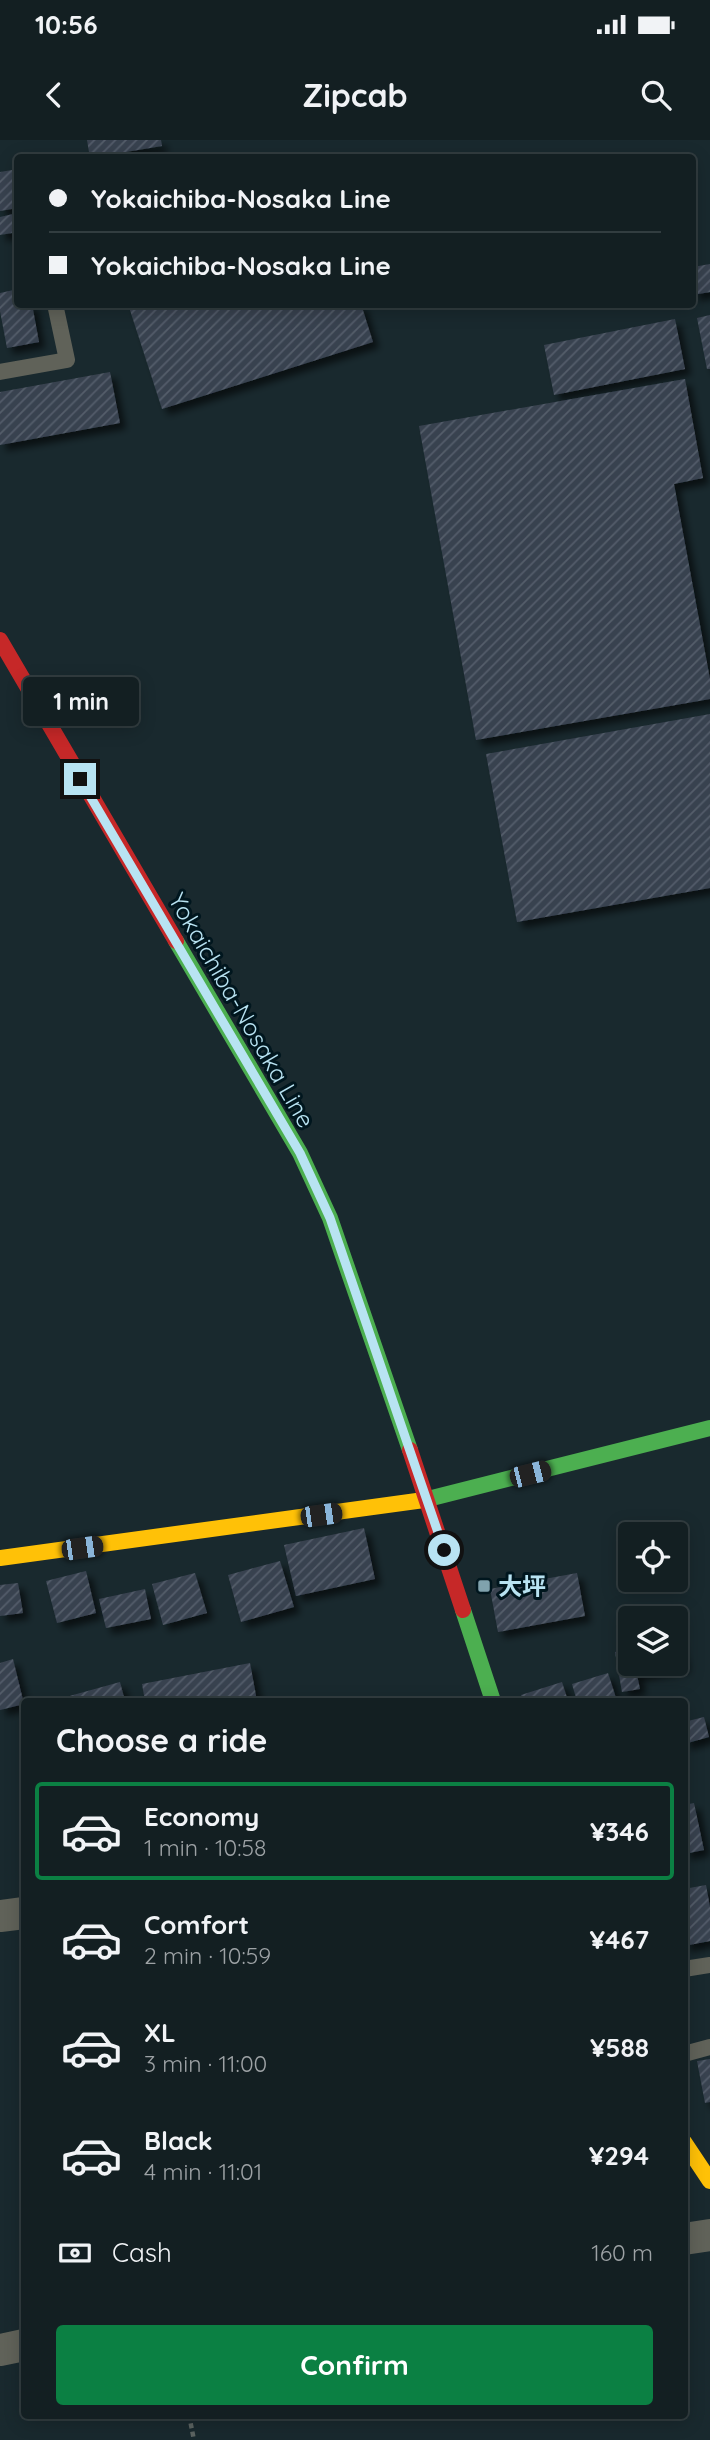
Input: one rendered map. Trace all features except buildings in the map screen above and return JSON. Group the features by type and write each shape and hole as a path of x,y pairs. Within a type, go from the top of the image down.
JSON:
{"main road":[{"name":"Yokaichiba-Nosaka Line","path":"0,640 300,1153 330,1218 428,1500 492,1698"},
{"path":"0,1558 428,1500 710,1428"},
{"path":"688,2148 710,2181"}],"street":[{"path":"0,1916 21,1913"},
{"path":"688,2238 710,2235"},
{"path":"0,2350 21,2346"}],"lane":[{"path":"0,372 67,360 56,308"},
{"path":"688,1968 710,1965"},
{"path":"688,2053 710,2047"}],"path":[{"path":"190,2419 194,2440"}],"traffic: fast":[{"path":"176,941 300,1153 330,1218 410,1450"},
{"path":"424,1500 710,1428"},
{"path":"463,1610 492,1698"}],"traffic: slow":[{"path":"0,1558 424,1500"},
{"path":"688,2148 710,2181"}],"traffic: jam":[{"path":"0,640 176,941"},
{"path":"410,1450 463,1610"}],"place":[{"name":"大坪","path":"484,1586"}],"route":[{"path":"80,779 300,1153 330,1218 444,1550"}]}
